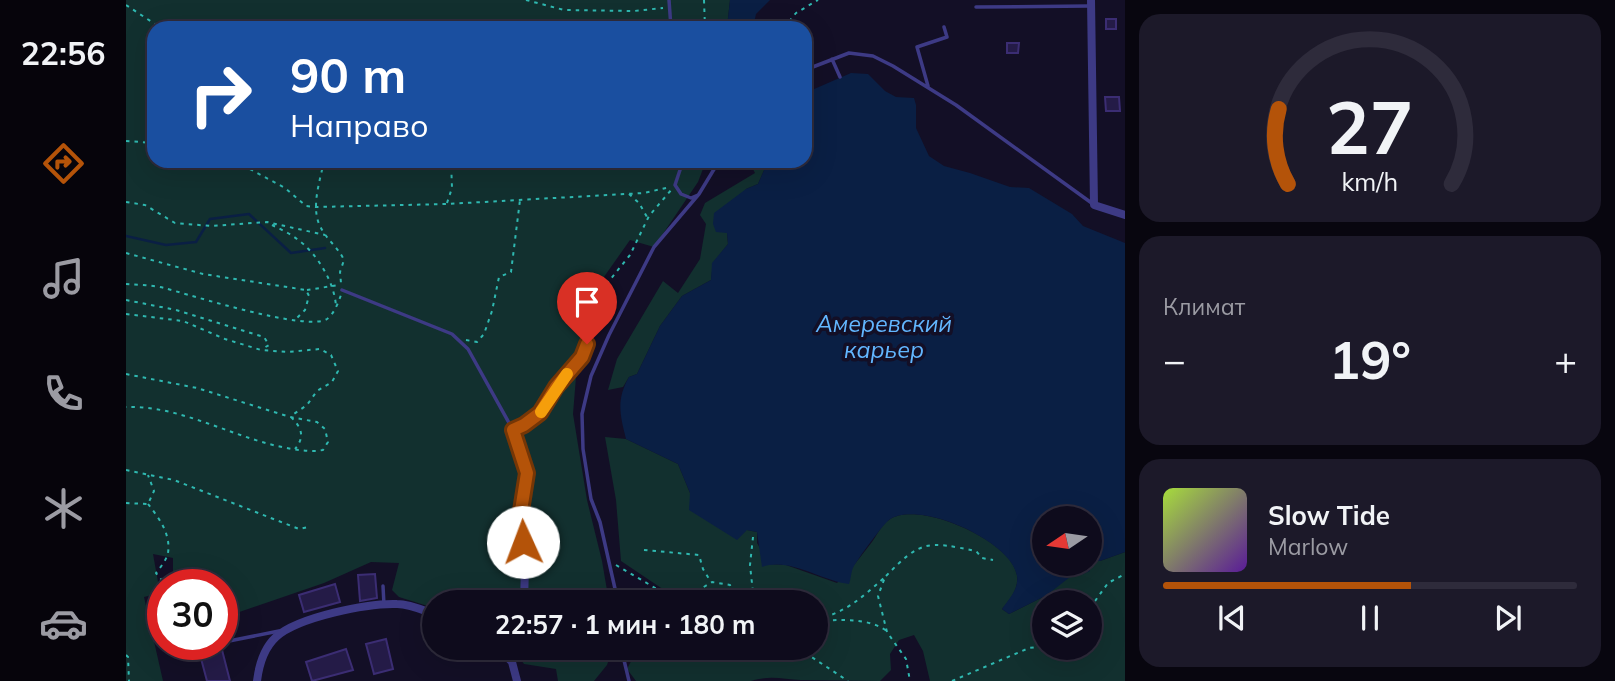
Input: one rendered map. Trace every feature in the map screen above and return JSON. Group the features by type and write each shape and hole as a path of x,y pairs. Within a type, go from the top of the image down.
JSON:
{"street":[{"path":"1091,3 1094,205 1124,213"},
{"path":"513,430 527,473 520,517 524,590"},
{"path":"257,681 259,663 275,638 291,628 336,611 398,603 422,610"},
{"path":"512,662 517,681"}],"lane":[{"path":"669,0 670,21"},
{"path":"976,7 1091,3"},
{"path":"929,88 917,47 947,37 944,27"},
{"path":"812,67 849,53 873,56 957,105 1094,205"},
{"path":"832,59 840,77"},
{"path":"681,168 675,186 681,194 691,198 699,194"},
{"path":"616,590 600,522 591,499 583,449 582,414 591,376 654,247 699,194 715,168"},
{"path":"342,288 452,334 468,349 513,430 540,413 556,387 582,357 593,330"},
{"path":"383,586 384,605"},
{"path":"238,639 291,628"},
{"path":"624,660 629,681"}],"path":[{"path":"526,0 564,10 634,12 669,8"},
{"path":"704,0 705,21"},
{"path":"790,21 796,13 818,0"},
{"path":"126,5 150,21"},
{"path":"126,141 147,142"},
{"path":"247,168 285,188 306,206 316,207 447,204 644,192 675,186"},
{"path":"126,284 160,287 229,307 313,323 327,319 335,308 342,288 340,272 344,260 338,247 319,226 316,207 323,168"},
{"path":"447,204 452,188 451,168"},
{"path":"593,330 601,291 630,255 647,218 675,186"},
{"path":"628,193 639,203 647,218"},
{"path":"456,338 477,342 484,334 499,277 511,272 520,199"},
{"path":"126,202 145,205 175,223 211,226 267,222 326,235"},
{"path":"267,222 298,239 317,258 335,295 335,308"},
{"path":"126,253 203,274 306,290 331,286 342,288"},
{"path":"296,320 305,310 309,296 306,290"},
{"path":"126,300 176,310 264,337 269,345 261,349"},
{"path":"126,314 183,321 225,339 261,349 287,352 320,349 331,355 338,371 332,382 317,391 307,405 290,416"},
{"path":"126,374 197,388 317,422 325,429 328,442 323,450 279,448 237,432 149,407 126,407"},
{"path":"290,416 302,433 302,441 295,449"},
{"path":"126,470 174,480 299,529 308,527"},
{"path":"147,475 154,491 148,505"},
{"path":"126,503 148,505 160,520 166,533 168,554 159,569"},
{"path":"753,537 750,565 753,590"},
{"path":"828,616 863,597 902,560 923,545 976,551 982,558 993,560"},
{"path":"644,550 699,555 703,569 712,582"},
{"path":"610,561 679,602 712,582 730,585 731,590"},
{"path":"1102,591 1108,583 1125,574"},
{"path":"885,577 878,596 887,632"},
{"path":"828,620 877,624 887,632 906,659 910,681"},
{"path":"953,681 1032,648"},
{"path":"126,655 129,681"},
{"path":"816,660 848,681"}],"green space":[{"path":"126,0 730,0 728,21 147,21 147,168 703,168 698,182 654,247 630,240 599,284 586,331 571,362 557,382 567,376 576,377 573,414 587,500 607,590 422,590 422,604 399,597 392,590 399,563 371,562 324,583 238,613 238,569 173,569 173,558 153,554 156,569 147,569 147,596 144,597 147,610 147,660 158,660 163,681 126,681"},
{"path":"752,168 765,168 758,184 746,189 727,233 728,244 713,263 711,280 682,296 660,326 637,374 629,377 623,387 608,390 617,359 663,281 678,293 700,259 706,224 700,215 705,203 755,173"},
{"path":"605,437 626,439 678,464 690,493 747,530 757,532 757,543 769,564 786,565 837,583 856,563 882,527 889,520 902,515 940,519 982,537 1011,562 1017,575 1017,585 1002,609 1009,614 1032,602 1032,660 1102,660 1102,590 1051,590 1064,576 1102,576 1102,560 1125,552 1125,681 930,681 923,651 914,635 899,640 890,654 891,670 880,681 770,678 751,681 636,681 627,669 632,660 828,660 828,590 664,590 621,561 616,500"},
{"path":"521,660 609,660 594,681 558,681 556,669 524,664"}],"water":[{"path":"730,0 770,0 756,14 754,21 728,21"},
{"name":"Амеревский карьер","path":"851,73 868,74 885,91 896,97 914,98 916,128 929,156 944,166 1010,187 1029,188 1072,214 1083,226 1125,243 1125,552 1102,560 1102,506 1032,506 1032,576 1070,577 1053,590 1032,590 1032,602 1009,614 1002,609 1016,585 1017,576 1011,563 982,537 941,519 921,515 903,515 889,520 855,564 849,584 794,567 762,567 757,532 747,530 737,540 689,510 690,493 678,464 626,439 620,408 622,393 629,377 637,374 660,326 682,296 711,280 712,263 728,244 727,233 716,232 713,224 714,213 746,189 758,184 765,168 812,168 812,90"}],"building":[{"path":"1106,19 1116,19 1116,29 1106,29"},
{"path":"1007,43 1019,43 1018,53 1007,53"},
{"path":"1105,97 1119,97 1120,111 1106,111"},
{"path":"375,574 377,598 360,601 358,575"},
{"path":"335,584 340,602 304,612 299,595"},
{"path":"386,639 393,669 374,674 366,644"},
{"path":"346,649 353,670 312,681 306,662"},
{"path":"201,660 225,660 230,681 207,681"}],"waterway":[{"path":"126,236 166,245 196,242 210,219 249,214 291,253 325,248"}],"slow traffic":[{"path":"541,412 567,374"}],"route":[{"path":"523,542 520,517 527,473 513,430 540,413 556,387 582,357 587,344"}]}
